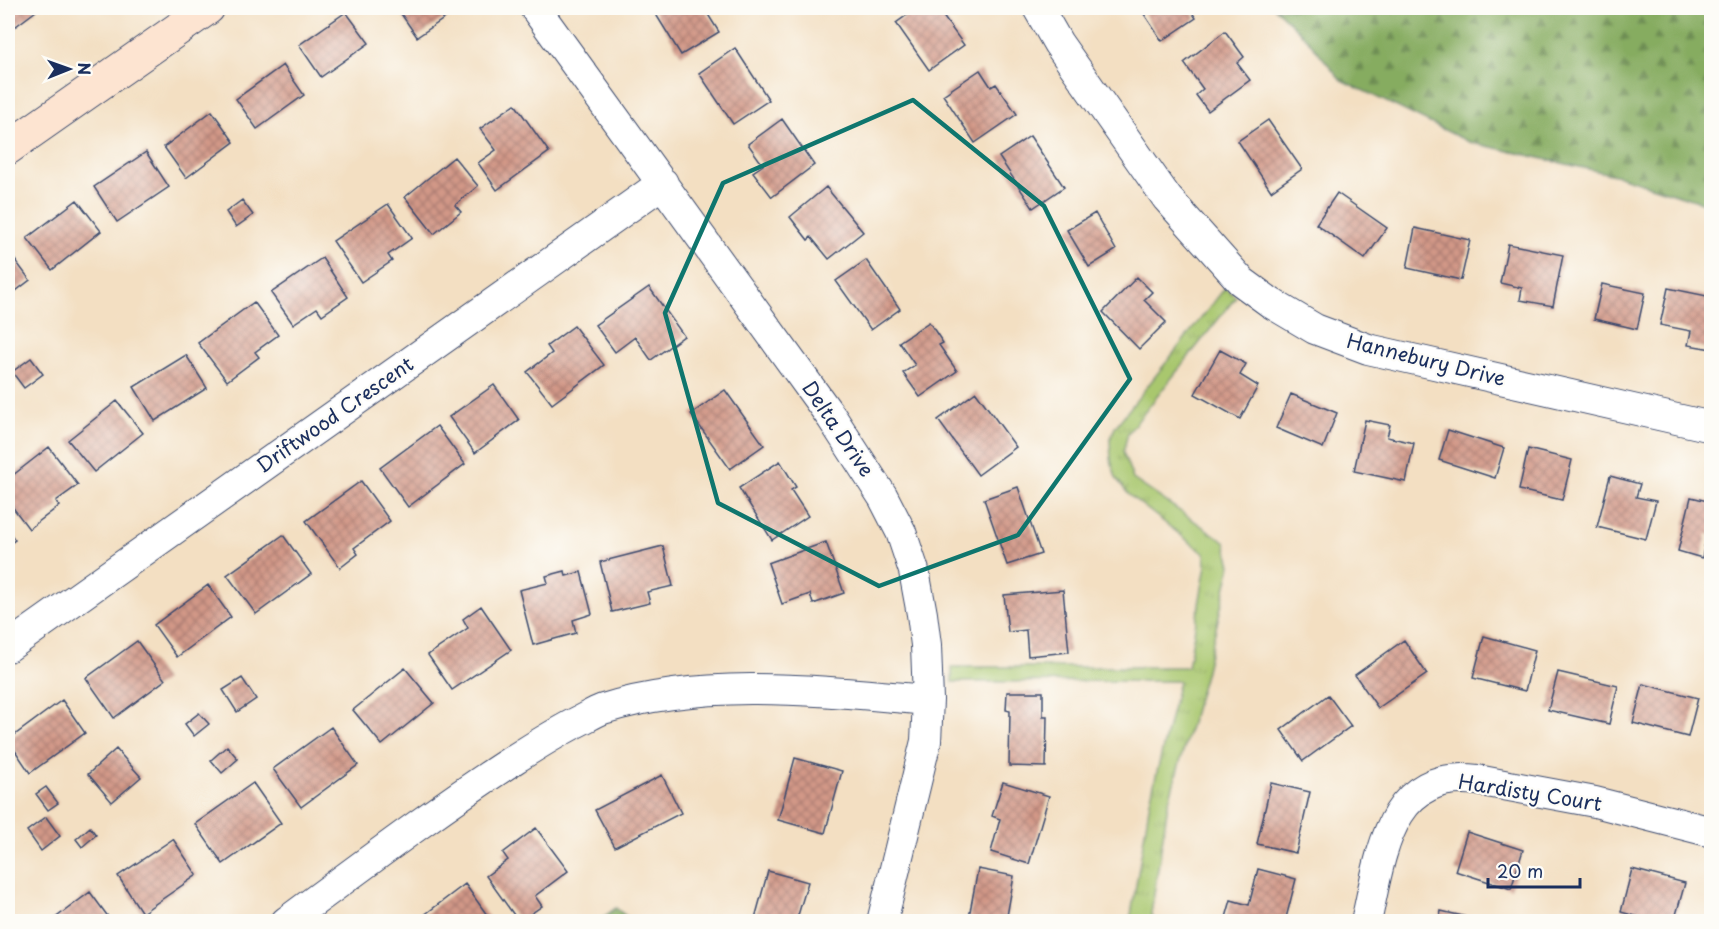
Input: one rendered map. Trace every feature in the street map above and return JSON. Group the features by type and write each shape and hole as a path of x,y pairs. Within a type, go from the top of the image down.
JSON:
{"street":[{"path":"8,148 208,8"},
{"name":"Delta Drive","path":"535,8 832,418 883,497 901,532 914,571 926,645 928,700 926,741 882,921"},
{"name":"Hannebury Drive","path":"1038,8 1058,43 1167,198 1241,281 1271,303 1315,329 1368,349 1712,427"},
{"name":"Driftwood Crescent","path":"8,647 663,183"},
{"path":"286,921 473,786 556,733 601,710 678,693 724,691 809,690 928,700"},
{"name":"Hardisty Court","path":"1366,921 1385,844 1401,808 1421,790 1446,780 1461,778 1477,780 1595,802 1712,832"}],"highlighted area":[{"path":"913,100 1044,206 1130,379 1018,535 879,586 718,503 665,313 723,183"}],"green space":[{"path":"1275,8 1711,8 1711,211 1701,202 1619,176 1469,142 1341,80 1308,40"},
{"path":"1225,288 1236,297 1128,433 1123,452 1133,479 1225,542 1231,565 1205,674 1168,804 1151,914 1155,921 1130,921 1150,801 1179,681 952,682 952,667 1188,667 1206,565 1205,554 1129,495 1116,478 1111,460 1110,441 1115,427"},
{"path":"616,908 632,921 598,921"}],"building":[{"path":"8,8 33,8 36,11 8,32"},
{"path":"397,8 446,8 451,14 417,37"},
{"path":"652,8 704,8 719,32 681,55"},
{"path":"917,8 937,8 964,45 929,70 896,23"},
{"path":"1140,8 1189,8 1196,18 1162,41"},
{"path":"346,12 369,43 321,77 299,45"},
{"path":"1225,31 1244,57 1237,63 1250,80 1208,111 1196,95 1203,89 1184,63"},
{"path":"735,48 769,100 733,124 699,73"},
{"path":"283,65 304,95 257,129 236,99"},
{"path":"980,70 991,87 996,84 1017,114 975,143 943,95"},
{"path":"515,104 549,152 497,190 478,163 496,150 480,129"},
{"path":"212,111 234,142 186,178 164,147"},
{"path":"782,119 814,165 772,197 753,172 763,165 748,144"},
{"path":"1268,120 1302,169 1271,191 1238,141"},
{"path":"1030,136 1064,187 1033,208 999,157"},
{"path":"146,152 169,187 117,222 94,187"},
{"path":"454,157 478,186 455,205 461,212 434,234 405,197"},
{"path":"826,187 863,232 829,259 811,237 808,240 790,217"},
{"path":"1337,193 1387,228 1365,259 1316,224"},
{"path":"77,200 101,231 52,270 27,238"},
{"path":"242,200 253,215 236,227 226,212"},
{"path":"388,204 412,238 388,255 392,261 361,282 333,241"},
{"path":"1095,213 1116,250 1089,267 1067,230"},
{"path":"1415,228 1470,240 1461,280 1407,268"},
{"path":"1508,244 1563,255 1553,306 1520,300 1522,288 1500,283"},
{"path":"8,253 30,280 8,297"},
{"path":"322,258 348,297 322,315 317,308 293,324 271,293"},
{"path":"866,260 900,309 871,330 836,281"},
{"path":"1137,277 1152,292 1144,300 1166,322 1139,349 1103,312"},
{"path":"1602,284 1645,293 1637,329 1594,319"},
{"path":"649,287 684,336 651,360 635,337 615,352 595,325"},
{"path":"1668,288 1712,297 1712,349 1688,345 1691,331 1660,325"},
{"path":"254,302 278,335 255,352 259,357 227,381 198,343"},
{"path":"929,322 943,343 939,345 957,371 920,397 903,373 915,365 899,342"},
{"path":"574,326 604,365 552,404 527,372 552,353 547,346"},
{"path":"1220,350 1246,364 1240,375 1258,386 1240,419 1195,394"},
{"path":"186,355 207,388 155,421 134,387"},
{"path":"31,358 43,374 24,388 12,372"},
{"path":"494,385 519,420 475,453 449,417"},
{"path":"725,390 764,445 730,469 691,414"},
{"path":"976,392 1016,447 978,475 938,420"},
{"path":"1291,394 1337,413 1323,448 1276,428"},
{"path":"117,401 143,433 94,472 68,440"},
{"path":"1365,420 1390,425 1387,437 1414,443 1406,482 1354,471"},
{"path":"437,426 465,464 408,507 380,468"},
{"path":"1448,430 1504,448 1495,478 1439,460"},
{"path":"49,447 78,485 56,501 59,506 29,529 8,501 8,479"},
{"path":"1528,449 1572,460 1562,500 1519,490"},
{"path":"780,461 796,487 791,490 808,516 772,540 739,488"},
{"path":"1610,476 1640,484 1636,497 1656,501 1646,539 1597,527"},
{"path":"361,481 390,521 354,548 358,554 340,568 306,521"},
{"path":"1018,487 1041,554 1007,565 984,499"},
{"path":"1691,497 1712,502 1712,535 1707,534 1702,558 1678,551"},
{"path":"8,530 15,540 8,545"},
{"path":"283,535 311,574 256,614 227,575"},
{"path":"826,542 844,593 813,604 810,594 782,604 768,563"},
{"path":"663,546 673,586 647,592 650,603 612,612 600,562"},
{"path":"565,571 566,576 581,572 592,614 573,620 576,633 533,645 519,590 548,583 546,576"},
{"path":"208,585 231,617 177,657 154,625"},
{"path":"1063,590 1069,652 1028,656 1026,630 1008,632 1004,595"},
{"path":"481,606 511,650 452,690 428,655 468,628 463,619"},
{"path":"1484,636 1535,650 1525,691 1473,678"},
{"path":"1404,640 1427,674 1378,708 1355,675"},
{"path":"137,641 165,680 114,718 86,678"},
{"path":"405,668 434,703 382,745 353,710"},
{"path":"1558,672 1618,686 1609,724 1548,710"},
{"path":"242,678 256,699 237,712 223,690"},
{"path":"1643,684 1698,698 1688,737 1633,723"},
{"path":"1007,692 1043,692 1043,716 1047,716 1046,767 1009,766 1010,711 1006,710"},
{"path":"1328,695 1351,726 1303,761 1281,730"},
{"path":"62,700 85,733 30,773 8,740"},
{"path":"199,713 209,724 194,736 185,724"},
{"path":"331,727 358,765 301,807 273,769"},
{"path":"227,746 238,759 222,773 211,760"},
{"path":"116,749 141,777 112,802 88,774"},
{"path":"795,758 842,771 825,833 778,820"},
{"path":"662,775 681,813 615,847 595,810"},
{"path":"1003,782 1049,796 1029,864 991,852 1000,819 992,816"},
{"path":"253,783 281,823 223,864 195,824"},
{"path":"1271,783 1310,792 1296,853 1257,844"},
{"path":"46,787 58,803 48,810 36,794"},
{"path":"46,817 60,836 41,851 27,831"},
{"path":"90,827 96,835 82,847 76,839"},
{"path":"536,828 568,871 535,896 542,906 519,922 486,876 508,860 503,853"},
{"path":"1467,832 1523,850 1511,889 1455,871"},
{"path":"173,839 197,875 142,913 118,876"},
{"path":"978,869 1014,876 1006,922 968,922"},
{"path":"1258,869 1296,879 1285,922 1225,921 1231,900 1249,905"},
{"path":"1632,869 1685,883 1674,922 1657,922 1621,912"},
{"path":"768,871 808,882 796,922 754,922"},
{"path":"465,884 492,922 415,922"},
{"path":"90,892 112,922 50,922"},
{"path":"1441,911 1480,920 1479,922 1439,922"}]}
